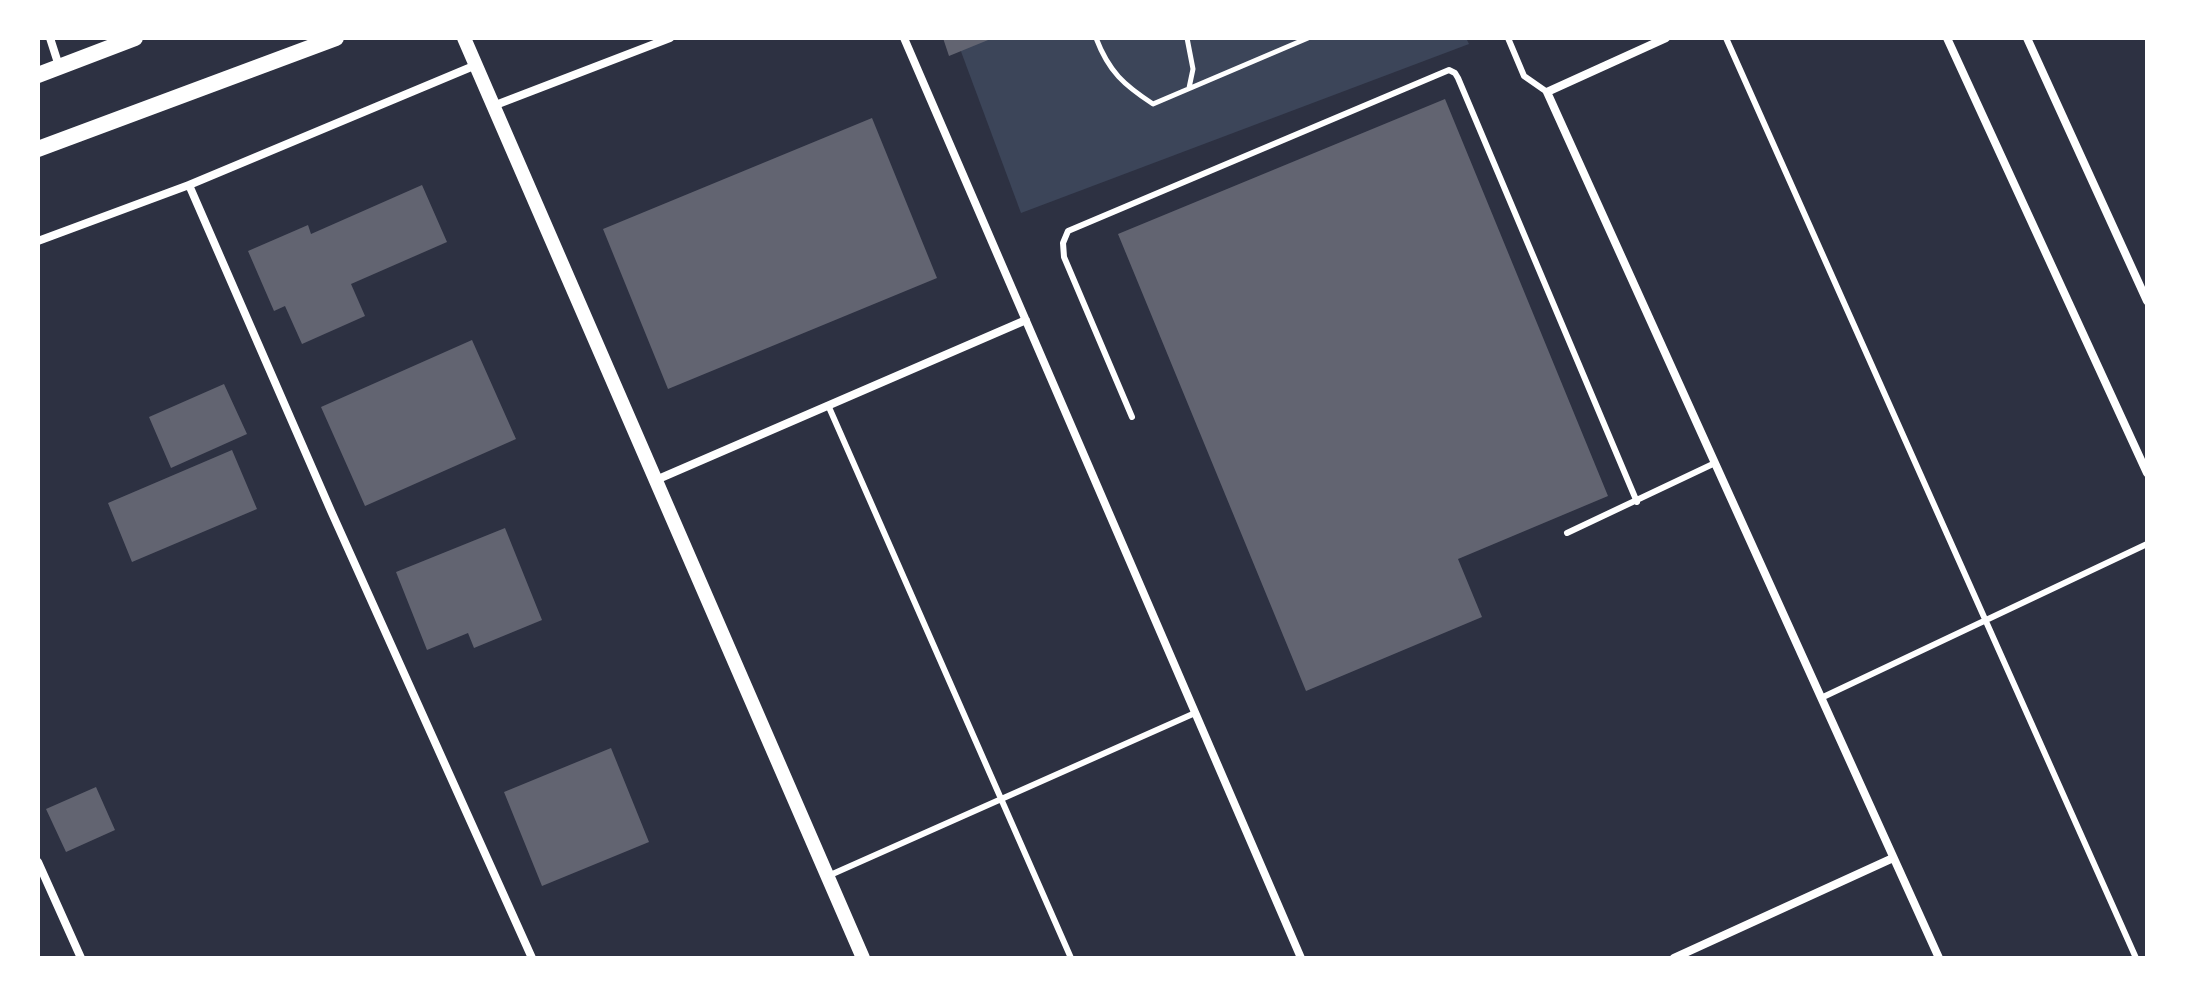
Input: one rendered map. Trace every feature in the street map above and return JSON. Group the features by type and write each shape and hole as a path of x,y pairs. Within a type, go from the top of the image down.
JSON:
{"main road":[{"path":"38,75 135,38"},
{"path":"38,149 336,38"}],"street":[{"path":"50,38 60,67"},
{"path":"464,38 863,958"},
{"path":"493,106 670,38"},
{"path":"904,38 1301,958"},
{"path":"1666,38 1547,92 1939,958"},
{"path":"1947,38 2147,473"},
{"path":"2027,38 2147,301"},
{"path":"38,241 189,185 476,65"},
{"path":"189,185 331,511 532,958"},
{"path":"656,480 1026,320"},
{"path":"1674,958 1893,858"},
{"path":"38,862 81,958"}],"lane":[{"path":"1508,38 1524,76 1547,92"},
{"path":"1726,38 2136,958"},
{"path":"1132,417 1064,257 1063,243 1068,231 1449,70 1458,78 1637,502"},
{"path":"828,405 1071,958"},
{"path":"1567,533 1715,463"},
{"path":"1821,698 2147,544"},
{"path":"828,876 1195,713"}],"path":[{"path":"1096,38 1105,61 1125,85 1153,104 1308,38"},
{"path":"1187,38 1193,69 1189,89"}],"shaded area":[{"path":"956,38 1466,38 1469,44 1021,213"}],"building":[{"path":"943,38 993,38 949,56"},
{"path":"1445,99 1608,496 1458,559 1482,617 1306,691 1118,234"},
{"path":"872,118 937,278 668,389 603,229"},
{"path":"422,185 447,242 351,284 365,316 302,344 285,306 274,311 248,251 308,225 311,234"},
{"path":"472,340 516,439 365,506 321,407"},
{"path":"224,384 247,434 171,468 149,417"},
{"path":"232,450 257,509 132,562 108,503"},
{"path":"505,528 542,620 474,648 468,633 427,650 396,572"},
{"path":"611,748 649,842 542,886 504,792"},
{"path":"96,787 115,830 66,852 46,809"}]}
